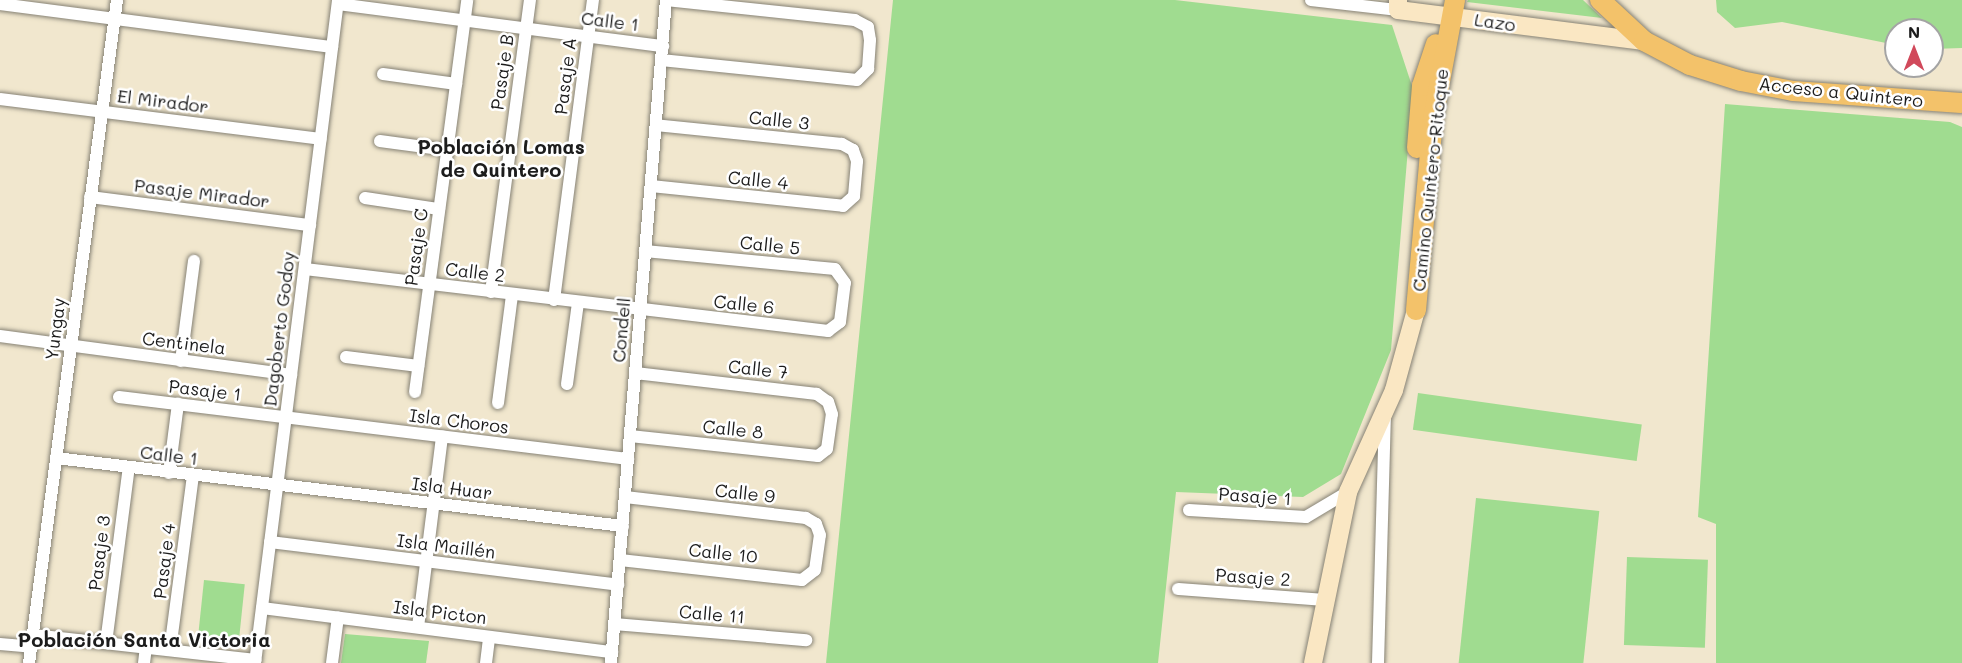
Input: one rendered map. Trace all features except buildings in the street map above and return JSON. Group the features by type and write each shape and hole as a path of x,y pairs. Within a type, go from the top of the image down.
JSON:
{"main road":[{"name":"Acceso a Quintero","path":"1600,0 1644,41 1715,74 1767,87 1962,103"},
{"name":"Lazo","path":"1398,5 1453,8 1644,41"},
{"name":"Camino Quintero-Ritoque","path":"1416,310 1414,208 1422,86 1433,50 1453,8"},
{"name":"Camino Quintero-Ritoque","path":"1313,663 1348,492 1401,370 1416,310 1434,112 1453,8"},
{"path":"1422,86 1425,103 1434,112"}],"street":[{"name":"Yungay","path":"29,663 117,0"},
{"name":"Pasaje C","path":"415,392 467,0"},
{"name":"Pasaje B","path":"491,292 530,0"},
{"name":"Pasaje A","path":"554,300 593,0"},
{"path":"661,60 857,80 868,69 870,40 868,27 855,20 666,0"},
{"name":"Condell","path":"612,657 666,0"},
{"name":"Lazo","path":"1311,0 1398,5"},
{"name":"Calle 1","path":"338,2 663,46"},
{"name":"Dagoberto Godoy","path":"255,661 338,2"},
{"path":"0,4 332,47"},
{"path":"383,74 456,84"},
{"name":"El Mirador","path":"0,99 321,139"},
{"name":"Calle 3","path":"656,125 846,145 857,157 854,193"},
{"path":"380,141 447,150"},
{"name":"Calle 4","path":"651,186 839,206 850,202 854,193"},
{"name":"Pasaje Mirador","path":"90,197 310,225"},
{"path":"365,198 439,209"},
{"name":"Calle 5","path":"645,251 835,269 845,283 840,322"},
{"path":"182,361 194,261"},
{"name":"Calle 2","path":"305,269 640,311"},
{"path":"498,403 512,295"},
{"path":"567,384 578,303"},
{"name":"Calle 6","path":"640,311 828,331 840,322"},
{"name":"Centinela","path":"0,336 291,375"},
{"path":"346,357 418,366"},
{"name":"Calle 7","path":"635,373 818,394 832,410 827,446"},
{"name":"Pasaje 1","path":"119,397 286,418"},
{"path":"169,473 178,404"},
{"path":"1378,663 1385,410"},
{"name":"Isla Choros","path":"286,418 628,459"},
{"name":"Calle 8","path":"630,436 815,456 823,454 827,446"},
{"path":"418,627 442,437"},
{"name":"Calle 1","path":"56,458 277,486"},
{"name":"Pasaje 3","path":"106,643 129,467"},
{"name":"Pasaje 4","path":"170,650 193,476"},
{"name":"Isla Huar","path":"277,486 622,526"},
{"name":"Pasaje 1","path":"1189,510 1306,518 1348,492"},
{"name":"Calle 9","path":"625,497 810,519 820,531 815,566"},
{"name":"Isla Maillén","path":"270,542 618,585"},
{"name":"Calle 10","path":"620,560 802,580 811,576 815,566"},
{"name":"Pasaje 2","path":"1178,589 1326,600"},
{"name":"Isla Picton","path":"262,608 418,627 612,657"},
{"path":"333,663 338,617"},
{"name":"Calle 11","path":"614,624 806,640"},
{"path":"486,663 489,637"},
{"path":"0,644 32,641 106,643 255,661"},
{"path":"144,663 146,647"}],"green space":[{"path":"893,0 1175,0 1392,25 1413,89 1391,350 1341,474 1303,497 1176,492 1158,663 826,663"},
{"path":"1468,0 1583,0 1602,18 1467,2"},
{"path":"1716,0 1962,0 1962,48 1944,49 1944,18 1884,18 1884,43 1782,22 1735,28 1717,12"},
{"path":"1725,104 1950,122 1962,127 1962,663 1716,663 1716,524 1698,517"},
{"path":"1418,393 1642,424 1637,461 1413,430"},
{"path":"1476,498 1599,511 1583,663 1459,663"},
{"path":"1627,557 1708,560 1705,648 1624,645"},
{"path":"204,580 245,584 238,645 198,641"},
{"path":"345,634 429,641 426,663 341,663"}],"district":[{"name":"Población Lomas de Quintero","path":"501,158"},
{"name":"Población Santa Victoria","path":"144,639"}]}
